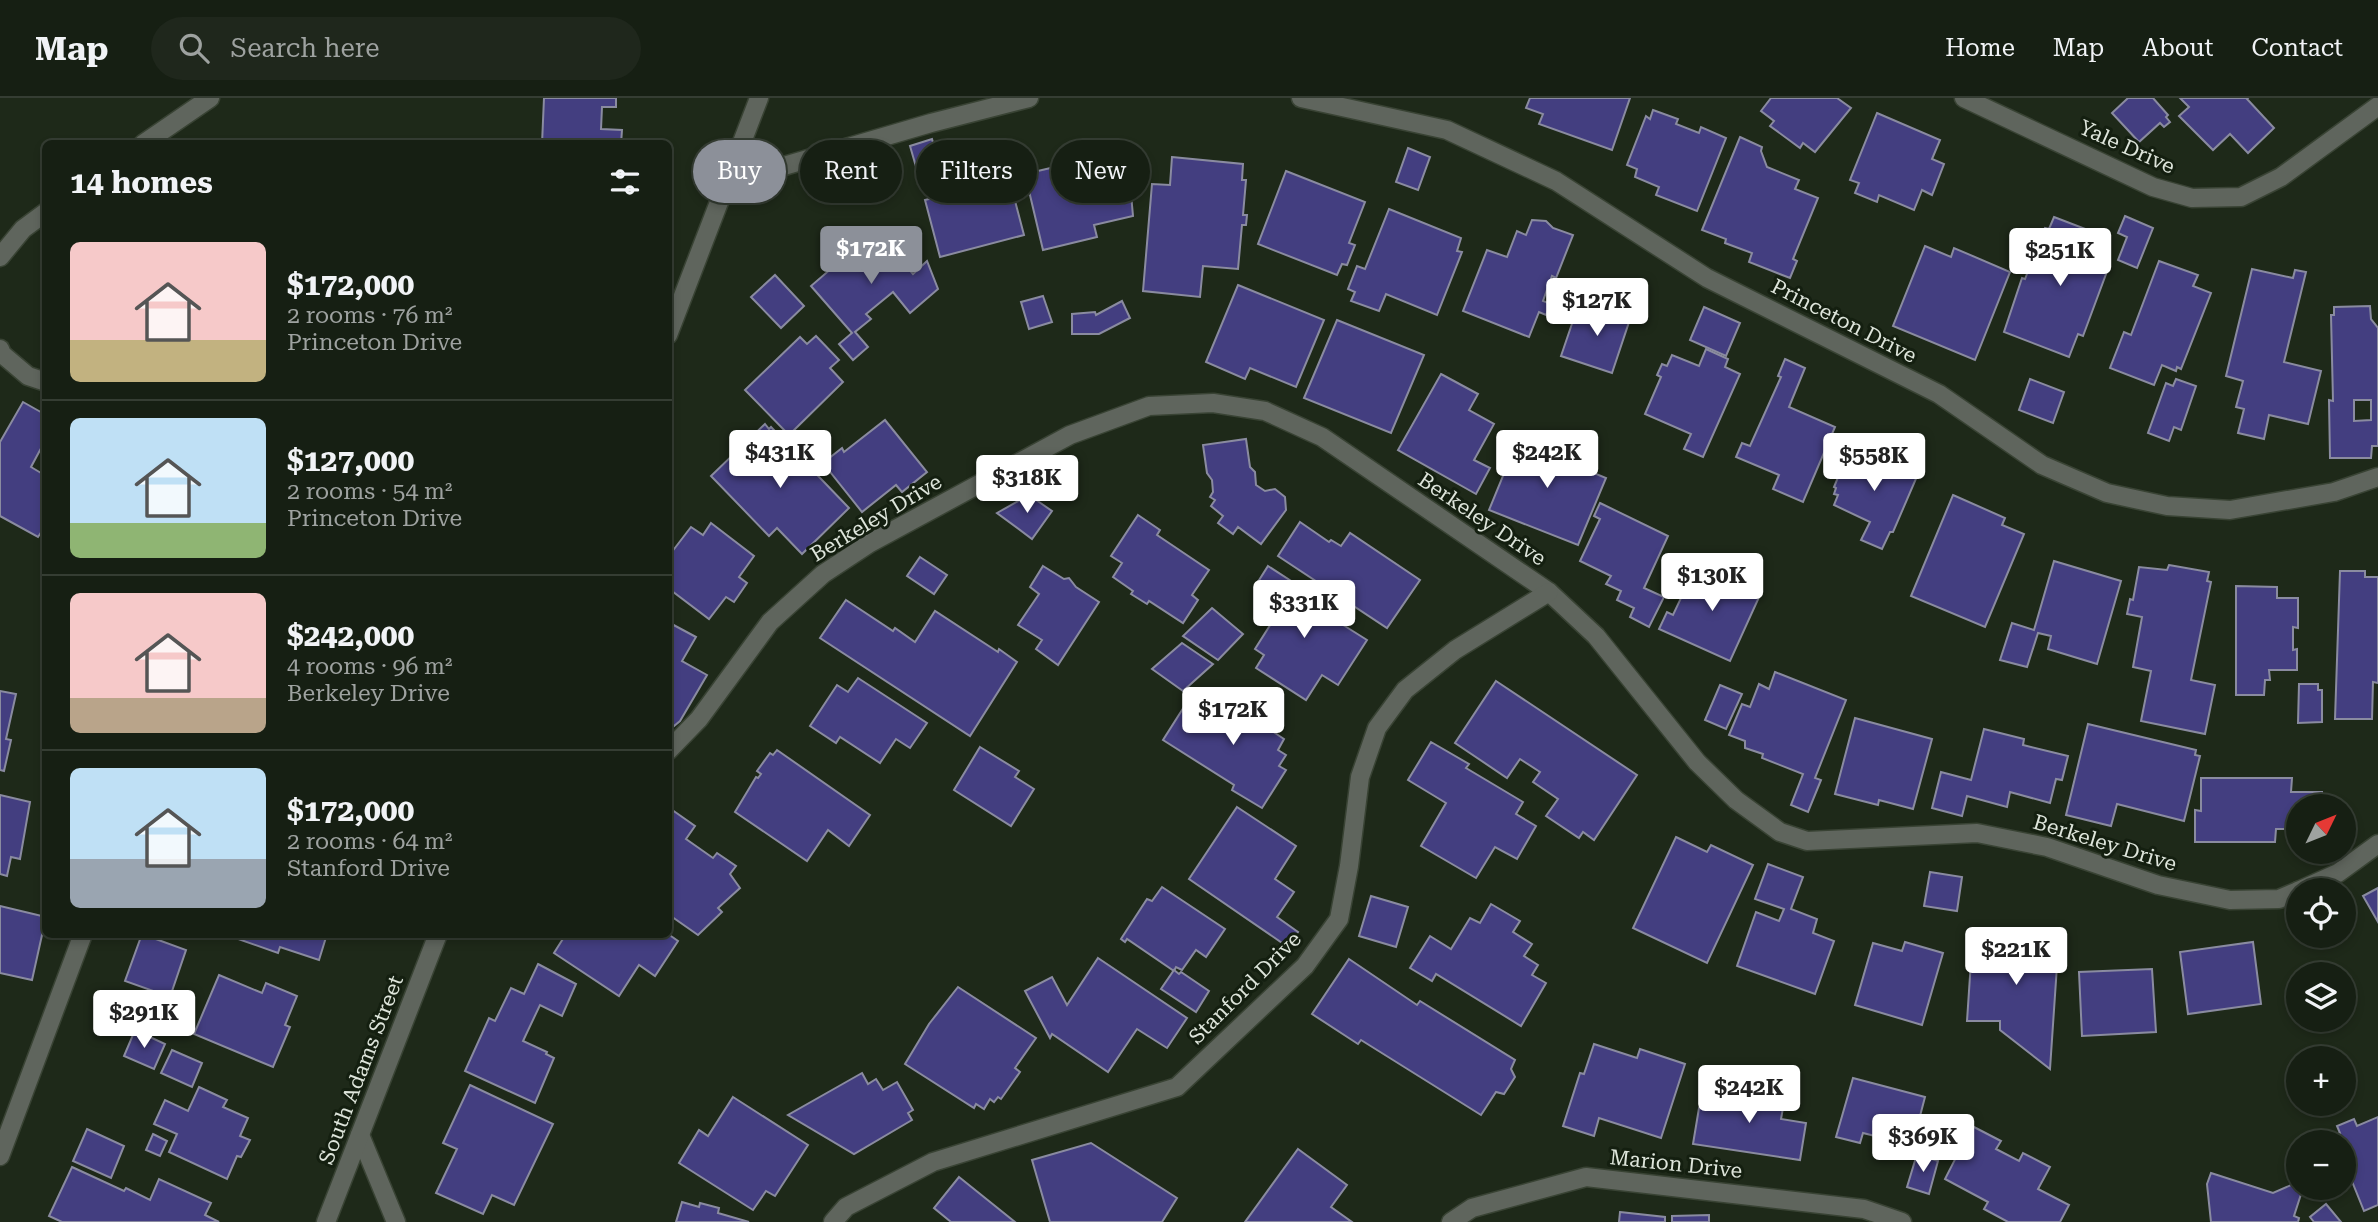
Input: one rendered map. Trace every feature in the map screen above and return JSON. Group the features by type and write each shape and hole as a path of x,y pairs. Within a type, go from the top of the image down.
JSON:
{"street":[{"path":"148,140 191,105 210,98"},
{"path":"743,140 759,98"},
{"path":"786,165 931,123 1029,98"},
{"name":"Princeton Drive","path":"1301,98 1447,130 1556,181 1707,278 1939,394 2042,465 2107,493 2167,506 2230,510 2334,492 2378,477"},
{"name":"Yale Drive","path":"1965,98 2153,187 2192,198 2241,197 2281,177 2378,107"},
{"path":"2371,98 2378,107"},
{"path":"672,325 718,203"},
{"path":"0,257 23,229 42,215"},
{"path":"0,349 2,354 28,376 42,381"},
{"name":"Berkeley Drive","path":"672,747 699,719 770,622 822,574 870,544 1070,435 1149,407 1213,403 1265,411 1322,437 1549,592 1596,635 1697,762 1736,800 1780,832 1807,841 1977,833 2047,847 2158,885 2230,900 2279,899 2286,896"},
{"name":"Stanford Drive","path":"833,1222 846,1207 933,1162 1177,1087 1305,966 1339,919 1349,866 1360,777 1377,728 1405,690 1455,650 1549,592"},
{"name":"Berkeley Drive","path":"2327,878 2378,844"},
{"path":"0,1156 82,938"},
{"name":"South Adams Street","path":"326,1222 436,938"},
{"path":"360,1135 396,1222"},
{"name":"Marion Drive","path":"1451,1222 1472,1208 1586,1177 1864,1209 1902,1222"}],"building":[{"path":"544,98 616,98 616,107 602,107 601,129 622,130 621,140 542,140"},
{"path":"1530,98 1630,98 1612,150 1539,124 1543,114 1526,108"},
{"path":"1771,98 1837,98 1851,108 1815,152 1803,143 1800,148 1770,126 1774,121 1761,111"},
{"path":"2128,98 2153,98 2168,115 2166,117 2170,122 2164,127 2160,123 2139,142 2112,113"},
{"path":"2180,98 2248,98 2274,128 2248,153 2230,134 2213,150 2179,116 2189,107"},
{"path":"1653,110 1678,119 1676,124 1699,133 1701,127 1726,138 1697,211 1656,195 1659,187 1635,177 1637,169 1627,165 1646,116 1650,119"},
{"path":"1877,113 1940,140 1932,159 1944,164 1932,195 1922,190 1914,210 1879,195 1877,202 1855,193 1859,183 1850,180"},
{"path":"1740,137 1762,147 1767,167 1799,180 1795,189 1818,198 1793,259 1797,261 1790,278 1749,262 1752,253 1725,243 1726,239 1702,230"},
{"path":"916,144 916,167 910,146"},
{"path":"1408,148 1430,157 1418,190 1396,182"},
{"path":"1172,157 1243,164 1242,180 1246,180 1243,215 1247,215 1246,225 1242,225 1238,269 1203,266 1200,297 1143,291 1152,184 1170,185"},
{"path":"1051,168 1051,203 1132,203 1133,216 1094,225 1097,237 1043,250 1032,203 1037,203 1037,171"},
{"path":"1286,171 1365,202 1349,243 1355,245 1347,265 1342,264 1337,275 1258,244"},
{"path":"926,203 1016,203 1024,235 940,257"},
{"path":"1389,209 1461,238 1457,251 1462,252 1437,315 1386,294 1379,311 1351,301 1355,292 1348,289 1357,266 1365,269"},
{"path":"2125,216 2153,228 2137,268 2118,260 2127,237 2118,233"},
{"path":"2054,217 2109,238 2103,254 2108,256 2105,264 2109,266 2083,336 2078,334 2069,357 2004,332 2022,278 2025,279 2045,228 2049,229"},
{"path":"1532,220 1546,221 1553,228 1573,235 1556,278 1552,276 1543,301 1551,304 1546,315 1539,312 1529,337 1463,311 1487,250 1507,257 1517,231 1526,235"},
{"path":"876,231 913,274 927,261 938,289 910,313 893,292 866,314 871,319 855,332 868,347 853,360 839,344 852,333 811,286 847,255 841,249 852,240 858,247"},
{"path":"1925,246 1951,257 1954,248 2010,272 1975,360 1893,326"},
{"path":"2159,261 2198,275 2193,286 2211,293 2181,369 2177,367 2176,371 2162,365 2154,385 2110,368 2124,332 2131,335"},
{"path":"2252,269 2293,278 2295,270 2306,272 2284,362 2321,371 2308,424 2269,415 2264,439 2238,433 2244,409 2236,407 2243,381 2226,376"},
{"path":"775,275 804,306 781,328 751,297"},
{"path":"1238,285 1324,320 1296,387 1250,368 1245,379 1206,362"},
{"path":"1043,296 1052,322 1029,329 1021,302"},
{"path":"1122,301 1130,318 1099,334 1072,334 1072,314 1095,312 1096,315"},
{"path":"1602,306 1631,316 1612,373 1561,356 1577,309 1598,317"},
{"path":"2370,306 2371,319 2378,328 2378,446 2372,446 2371,458 2330,458 2329,400 2333,401 2331,315 2334,315 2334,307","holes":["2354,400 2371,400 2371,420 2354,421"]},
{"path":"1704,307 1740,323 1726,356 1690,340"},
{"path":"1337,320 1424,355 1391,433 1304,398"},
{"path":"816,336 839,360 830,368 843,382 789,435 745,390 800,337 807,344"},
{"path":"1706,349 1728,359 1725,367 1740,374 1703,457 1684,449 1691,434 1645,414 1661,377 1657,375 1662,364 1667,366 1672,355 1699,366"},
{"path":"1785,359 1805,368 1789,407 1835,427 1803,502 1773,489 1779,475 1736,457 1742,443 1750,446 1781,377 1778,376"},
{"path":"1441,374 1478,394 1469,410 1494,424 1474,460 1490,468 1476,494 1398,450"},
{"path":"2030,379 2064,392 2053,423 2019,410"},
{"path":"2176,379 2196,386 2181,430 2174,427 2169,441 2148,433 2166,383 2173,386"},
{"path":"23,402 42,413 42,446 31,467 42,474 42,531 38,537 0,516 0,442"},
{"path":"885,420 927,472 902,492 896,485 862,512 823,463 842,448 844,452"},
{"path":"765,424 769,429 771,427 849,508 802,554 777,528 769,536 711,476"},
{"path":"1521,432 1563,449 1560,459 1606,478 1578,545 1489,510"},
{"path":"1246,439 1256,485 1265,491 1275,489 1285,497 1286,510 1261,544 1238,527 1233,534 1218,523 1223,516 1211,506 1215,500 1210,497 1213,492 1212,480 1207,473 1203,445"},
{"path":"1851,446 1918,474 1893,532 1890,532 1882,549 1861,540 1870,522 1834,505 1838,495 1834,494 1834,487"},
{"path":"1029,495 1052,511 1032,539 997,513"},
{"path":"1953,495 2005,518 2002,525 2024,534 1985,627 1911,596"},
{"path":"1600,503 1668,536 1644,588 1664,597 1649,627 1630,617 1634,608 1617,600 1621,591 1606,584 1611,576 1580,561 1600,519 1594,516"},
{"path":"1138,515 1160,530 1157,535 1209,570 1192,595 1198,600 1183,623 1149,601 1147,604 1131,594 1133,591 1113,577 1122,563 1111,556"},
{"path":"1300,522 1329,542 1331,540 1341,546 1350,533 1420,580 1387,628 1278,556"},
{"path":"711,523 754,556 739,577 747,583 734,602 726,597 709,619 672,591 672,552 691,527 703,535"},
{"path":"920,557 947,575 934,594 907,576"},
{"path":"2054,561 2121,581 2097,664 2048,649 2051,636 2038,633 2027,667 2000,660 2012,623 2034,630"},
{"path":"1698,562 1760,595 1730,661 1659,629 1667,612 1673,615"},
{"path":"2169,565 2209,572 2207,581 2211,582 2191,680 2215,685 2205,734 2141,721 2151,671 2133,667 2142,617 2127,614 2130,599 2133,600 2139,567 2167,570"},
{"path":"1043,566 1064,579 1069,578 1076,587 1099,602 1058,665 1036,649 1042,640 1018,625 1039,594 1030,587"},
{"path":"1268,566 1305,590 1300,598 1315,607 1317,603 1326,609 1324,613 1367,640 1338,685 1322,675 1306,700 1256,668 1264,655 1255,649 1284,603 1256,585"},
{"path":"2340,571 2365,571 2365,577 2378,577 2378,683 2373,682 2372,719 2335,719"},
{"path":"2236,586 2277,587 2277,598 2298,598 2298,628 2293,627 2293,650 2297,649 2297,670 2269,670 2270,680 2265,680 2264,695 2236,695"},
{"path":"846,600 915,642 935,611 1017,662 970,736 820,638"},
{"path":"1212,608 1243,634 1218,660 1183,636"},
{"path":"672,624 696,637 682,661 707,675 680,721 672,728"},
{"path":"1182,643 1213,664 1183,691 1152,669"},
{"path":"1775,672 1846,700 1815,778 1821,780 1808,812 1791,805 1803,774 1762,758 1763,754 1745,748 1745,741 1729,735 1742,704 1750,707 1759,684 1769,689"},
{"path":"858,678 927,723 910,748 896,739 880,763 840,737 836,743 810,726 837,685 848,692"},
{"path":"1496,681 1637,775 1594,840 1583,832 1579,838 1546,816 1558,799 1533,782 1540,772 1520,759 1507,778 1455,743"},
{"path":"2299,684 2318,684 2318,690 2322,690 2322,722 2298,723"},
{"path":"1720,685 1742,694 1726,729 1705,720"},
{"path":"0,691 16,694 6,739 11,740 4,771 0,770"},
{"path":"1191,696 1228,720 1235,709 1253,718 1262,703 1282,715 1272,731 1284,739 1278,750 1286,755 1279,766 1286,770 1262,808 1232,790 1234,785 1163,740"},
{"path":"1855,718 1932,739 1913,809 1879,800 1878,805 1835,794"},
{"path":"2088,724 2196,750 2195,755 2200,756 2184,821 2117,804 2111,826 2066,815"},
{"path":"1984,729 2024,739 2023,745 2068,756 2062,780 2056,779 2050,803 2010,792 2007,807 1967,796 1962,816 1932,808 1941,772 1971,780"},
{"path":"1431,742 1469,764 1466,768 1523,802 1516,814 1536,826 1517,859 1495,847 1476,878 1421,846 1446,803 1408,780"},
{"path":"980,747 1019,771 1015,777 1034,789 1011,826 954,790"},
{"path":"777,750 870,815 849,846 828,830 807,861 735,812 756,777 761,774 757,771 770,753 773,755"},
{"path":"2201,778 2292,778 2291,792 2322,792 2286,794 2286,829 2276,829 2275,842 2195,842 2195,810 2201,811"},
{"path":"0,795 30,802 20,859 11,857 7,876 0,874"},
{"path":"1237,807 1296,846 1275,879 1294,892 1277,917 1298,932 1288,947 1189,879"},
{"path":"672,810 695,826 686,839 713,858 717,853 736,866 730,874 740,888 718,908 722,912 698,935 672,917"},
{"path":"1676,837 1707,852 1711,845 1753,865 1707,963 1633,928"},
{"path":"1768,864 1803,877 1791,909 1817,919 1813,933 1834,941 1815,994 1737,966 1756,912 1779,921 1784,909 1755,899"},
{"path":"1930,872 1962,877 1957,911 1924,906"},
{"path":"1162,887 1225,929 1206,957 1196,950 1182,970 1176,967 1174,971 1127,939 1125,942 1121,939 1147,899 1152,901"},
{"path":"2378,888 2378,922 2363,896"},
{"path":"1371,896 1408,907 1396,947 1359,936"},
{"path":"1491,904 1520,921 1513,932 1532,944 1524,956 1538,965 1532,975 1546,983 1521,1026 1436,974 1432,981 1410,968 1430,936 1451,949 1470,918 1480,923"},
{"path":"0,906 42,916 42,935 32,980 0,973"},
{"path":"1973,931 2059,936 2050,1069 2000,1030 2000,1021 1967,1021"},
{"path":"672,937 678,941 655,976 639,965 619,996 554,953 563,938"},
{"path":"141,938 153,938 186,950 170,997 125,981"},
{"path":"235,938 326,938 319,960 280,947 278,953"},
{"path":"1905,942 1943,953 1922,1025 1855,1005 1873,943 1902,951"},
{"path":"2253,942 2261,1004 2188,1014 2180,952"},
{"path":"1098,958 1187,1018 1167,1048 1137,1029 1108,1072 1052,1034 1050,1038 1025,991 1052,977 1067,1005"},
{"path":"1349,959 1417,1005 1420,1001 1515,1060 1511,1069 1515,1077 1504,1094 1496,1092 1481,1115 1361,1040 1358,1044 1312,1014"},
{"path":"538,964 576,984 562,1016 540,1005 523,1041 554,1058 535,1103 465,1071 489,1018 495,1021 511,988 524,994"},
{"path":"2152,969 2156,1032 2082,1036 2079,972"},
{"path":"1174,970 1209,991 1196,1012 1161,989"},
{"path":"219,975 262,993 266,983 297,996 285,1025 290,1027 273,1067 194,1034"},
{"path":"958,987 1036,1038 1015,1068 1020,1072 1001,1099 998,1097 994,1102 990,1099 984,1109 976,1104 974,1108 905,1064 929,1024"},
{"path":"135,1030 165,1044 154,1069 124,1056"},
{"path":"1594,1044 1637,1058 1640,1049 1685,1064 1661,1138 1599,1118 1594,1136 1563,1126 1580,1073 1584,1074"},
{"path":"172,1050 202,1063 192,1087 161,1073"},
{"path":"862,1073 868,1084 876,1079 883,1090 897,1082 913,1110 908,1113 912,1120 854,1154 788,1115"},
{"path":"1853,1078 1925,1097 1909,1158 1879,1150 1883,1138 1863,1133 1860,1143 1836,1137"},
{"path":"470,1085 553,1124 514,1205 492,1195 483,1214 436,1193 457,1149 443,1143"},
{"path":"1712,1086 1785,1097 1781,1119 1806,1123 1800,1160 1693,1144 1699,1108 1709,1109"},
{"path":"199,1087 227,1100 223,1107 248,1118 240,1136 250,1140 241,1157 237,1156 227,1179 169,1152 177,1134 154,1124 165,1100 188,1111"},
{"path":"733,1097 808,1145 775,1196 766,1191 753,1210 679,1163 699,1130 708,1136"},
{"path":"2378,1117 2378,1205 2364,1211 2356,1191 2356,1130 2339,1130 2337,1126 2354,1119 2357,1126"},
{"path":"1972,1126 2001,1141 1996,1149 2019,1161 2023,1153 2050,1167 2038,1189 2069,1205 2060,1222 2008,1222 1984,1209 1988,1202 1945,1179"},
{"path":"87,1129 124,1146 111,1178 73,1161"},
{"path":"153,1134 167,1141 160,1156 146,1150"},
{"path":"1091,1143 1177,1198 1162,1222 1050,1222 1032,1160"},
{"path":"1298,1149 1347,1185 1331,1207 1352,1222 1245,1222"},
{"path":"1917,1154 1938,1161 1929,1194 1907,1187"},
{"path":"72,1167 150,1200 159,1179 211,1203 205,1215 219,1222 62,1222 49,1216"},
{"path":"2211,1173 2273,1193 2286,1187 2286,1200 2299,1200 2294,1216 2299,1218 2298,1222 2211,1222 2207,1184"},
{"path":"959,1177 1015,1222 951,1222 934,1208"},
{"path":"682,1202 699,1207 700,1203 719,1208 718,1213 749,1222 676,1222"},
{"path":"2326,1204 2341,1222 2314,1222 2310,1217"},
{"path":"1620,1212 1665,1217 1665,1222 1619,1222"},
{"path":"1709,1215 1709,1222 1672,1222 1672,1216"}]}
